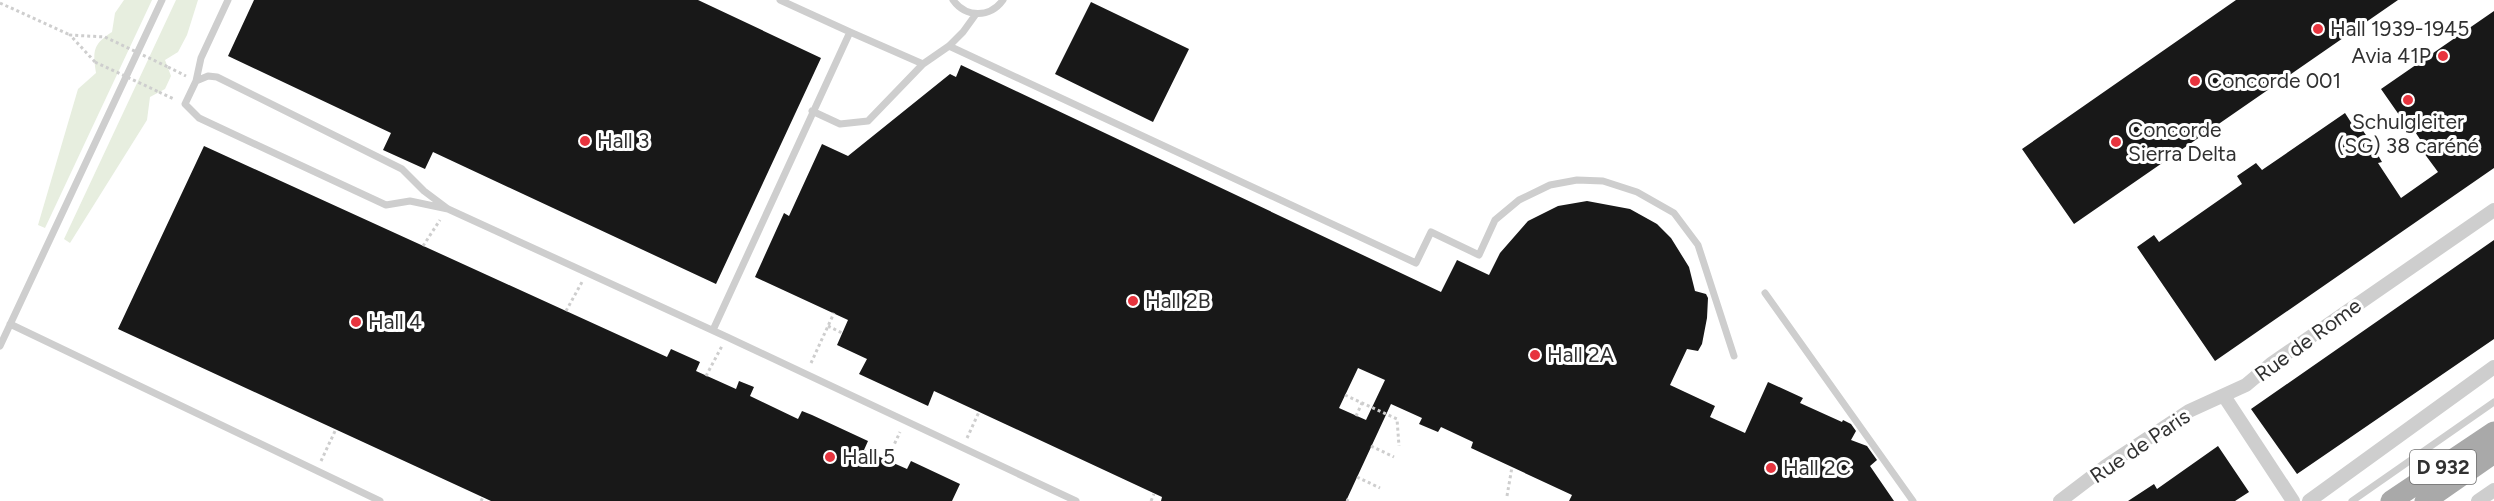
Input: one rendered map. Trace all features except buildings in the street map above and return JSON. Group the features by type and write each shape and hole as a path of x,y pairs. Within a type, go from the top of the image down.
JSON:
{"main road":[{"name":"D 932","path":"2391,501 2494,432"},
{"name":"D 932","path":"2425,501 2494,453"}],"street":[{"name":"Rue de Rome","path":"2224,396 2246,386 2271,364 2494,210"},
{"path":"2309,501 2494,367"},
{"name":"Rue de Paris","path":"2060,501 2106,466 2190,411 2224,396"},
{"path":"2224,396 2293,501"},
{"path":"2478,501 2494,490"}],"lane":[{"path":"0,346 162,0"},
{"path":"228,0 201,58 195,81 185,104 199,118 387,205 410,201 448,209"},
{"path":"780,0 923,64"},
{"path":"953,0 961,9 976,14 992,10 1003,0"},
{"path":"812,111 840,124 868,121 923,64 950,46 976,14"},
{"path":"713,330 850,32"},
{"path":"950,46 1416,263 1431,232 1479,255 1495,220 1519,200 1550,185 1577,180 1603,181 1637,192 1674,213 1698,245 1734,356"},
{"path":"195,81 208,76 217,76 402,169 424,191 448,209 713,330 806,376 1076,501"},
{"path":"1765,293 1913,501"},
{"path":"10,324 380,501"},
{"path":"2352,501 2494,402"}],"path":[{"path":"0,3 70,35 105,37 195,81"},
{"path":"70,35 95,62 185,104"},
{"path":"423,246 448,209"},
{"path":"566,311 587,272"},
{"path":"806,376 834,313"},
{"path":"828,326 842,333"},
{"path":"706,376 727,337"},
{"path":"1345,395 1397,419 1400,446"},
{"path":"1356,416 1362,403"},
{"path":"962,448 979,412"},
{"path":"887,460 905,421"},
{"path":"316,471 336,429"},
{"path":"1371,446 1394,458"},
{"path":"1507,496 1512,467"},
{"path":"1357,477 1380,488"},
{"path":"1151,501 1155,494"}],"green space":[{"path":"124,0 152,0 45,228 38,225 78,89 96,73 95,49 112,32 115,13"},
{"path":"176,0 198,0 187,35 178,52 165,60 171,76 165,89 150,97 147,120 70,243 64,239"}],"place":[{"name":"Hall 1939-1945","path":"2318,29"},
{"name":"Avia 41P","path":"2443,56"},
{"name":"Concorde 001","path":"2195,81"},
{"name":"Schulgleiter (SG) 38 caréné","path":"2408,100"},
{"name":"Hall 3","path":"585,141"},
{"name":"Concorde Sierra Delta","path":"2116,142"},
{"name":"Hall 2B","path":"1133,301"},
{"name":"Hall 4","path":"356,322"},
{"name":"Hall 2A","path":"1535,355"},
{"name":"Hall 5","path":"830,457"},
{"name":"Hall 2C","path":"1771,468"}]}
